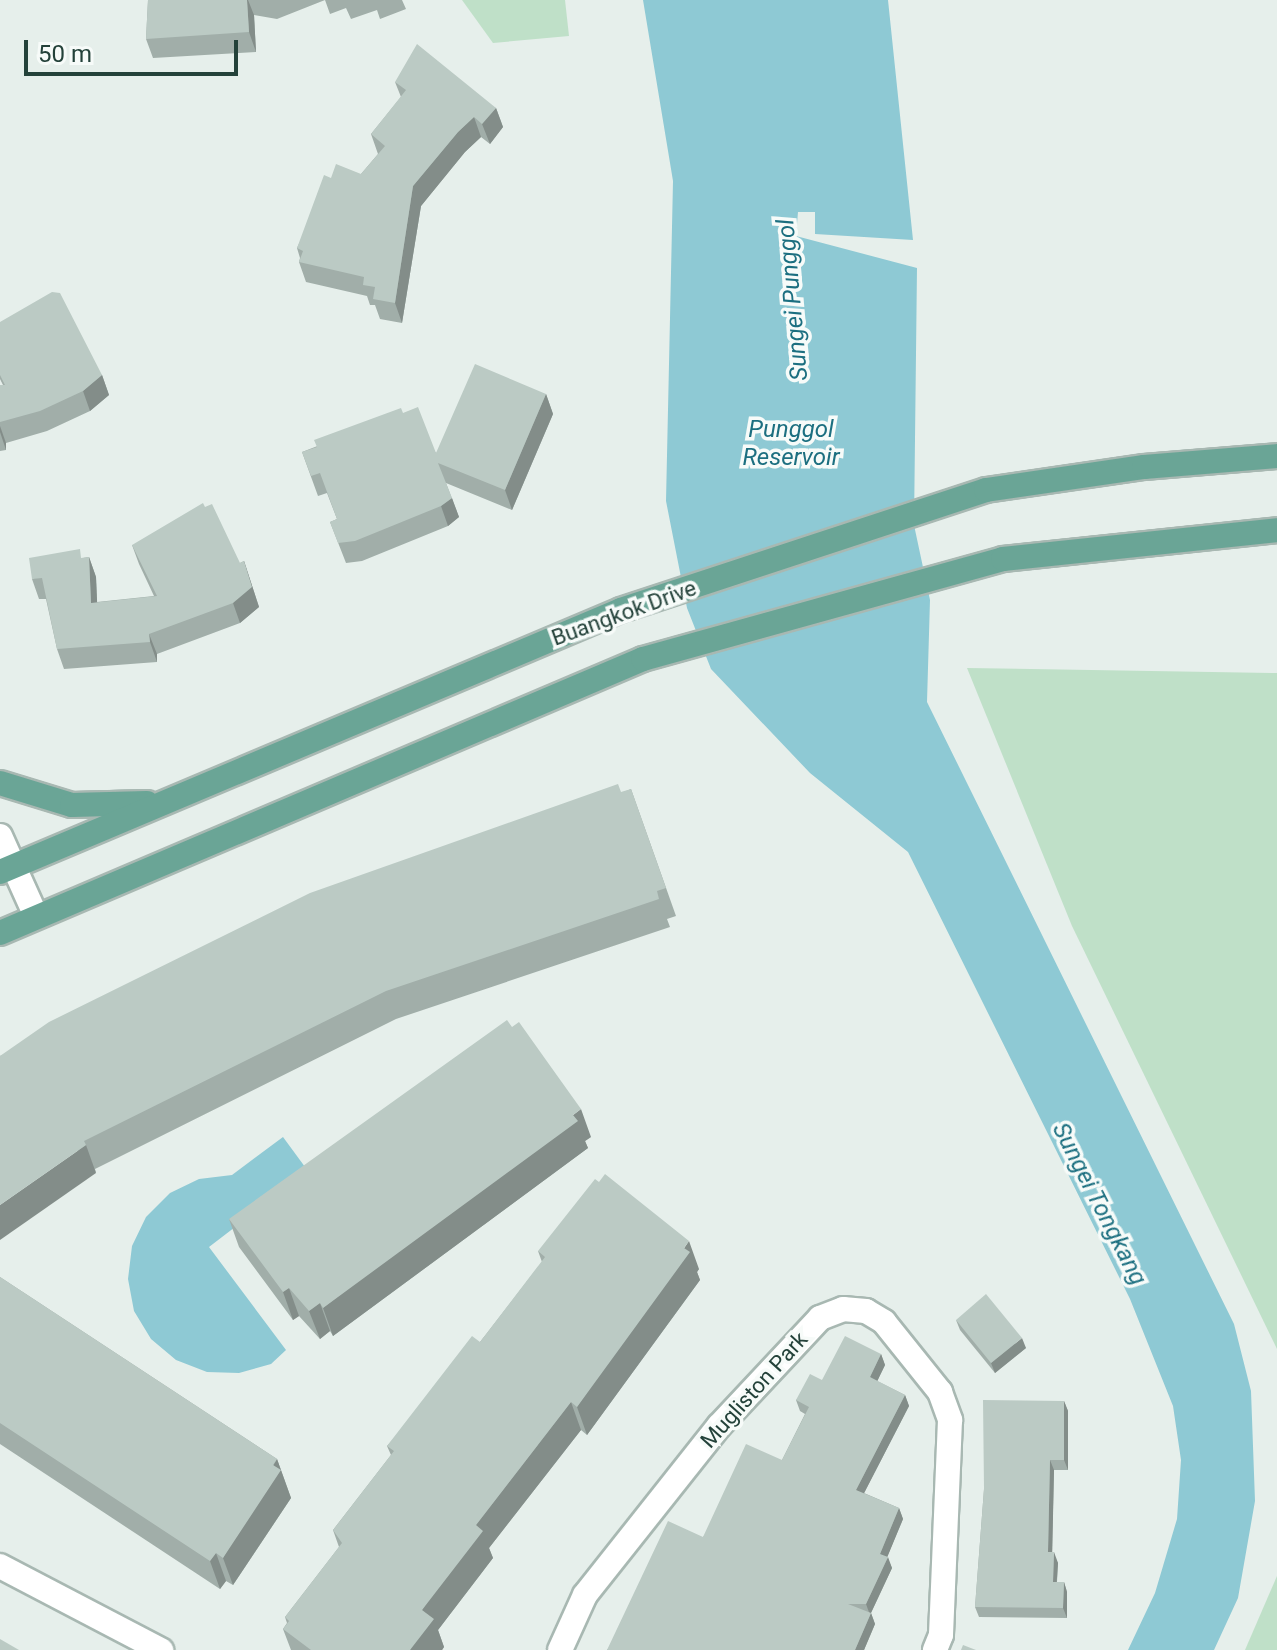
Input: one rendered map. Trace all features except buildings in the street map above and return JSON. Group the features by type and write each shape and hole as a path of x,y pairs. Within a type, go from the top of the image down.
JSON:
{"main road":[{"name":"Buangkok Drive","path":"7,868 621,610 986,490 1144,467 1277,456"},
{"path":"0,933 643,659 1003,559 1277,530"},
{"path":"0,783 72,805 161,803"}],"street":[{"path":"0,836 7,868 36,916"},
{"name":"Mugliston Park","path":"560,1650 585,1595 719,1426 820,1318 843,1309 866,1311 884,1322 940,1392 950,1420 941,1635 935,1650"},
{"path":"0,1566 161,1650"}],"green space":[{"path":"462,0 565,0 569,36 493,43"},
{"path":"967,668 1277,673 1277,1349 1072,926"},
{"path":"1277,1576 1277,1650 1245,1650"}],"water":[{"name":"Punggol Reservoir","path":"643,0 888,0 913,240 815,234 815,212 798,212 796,236 917,268 914,525 930,600 927,702 1234,1324 1251,1391 1255,1501 1238,1598 1214,1650 1128,1650 1155,1593 1177,1519 1181,1460 1173,1406 1130,1299 908,852 810,773 711,669 687,608 666,501 673,181"},
{"path":"283,1137 308,1171 209,1247 286,1350 271,1364 239,1373 207,1372 176,1360 151,1339 134,1311 128,1279 132,1246 146,1217 170,1193 199,1179 232,1175"}],"water label":[{"name":"Sungei Punggol","path":"793,300"},
{"name":"Sungei Tongkang","path":"1099,1204"}]}
